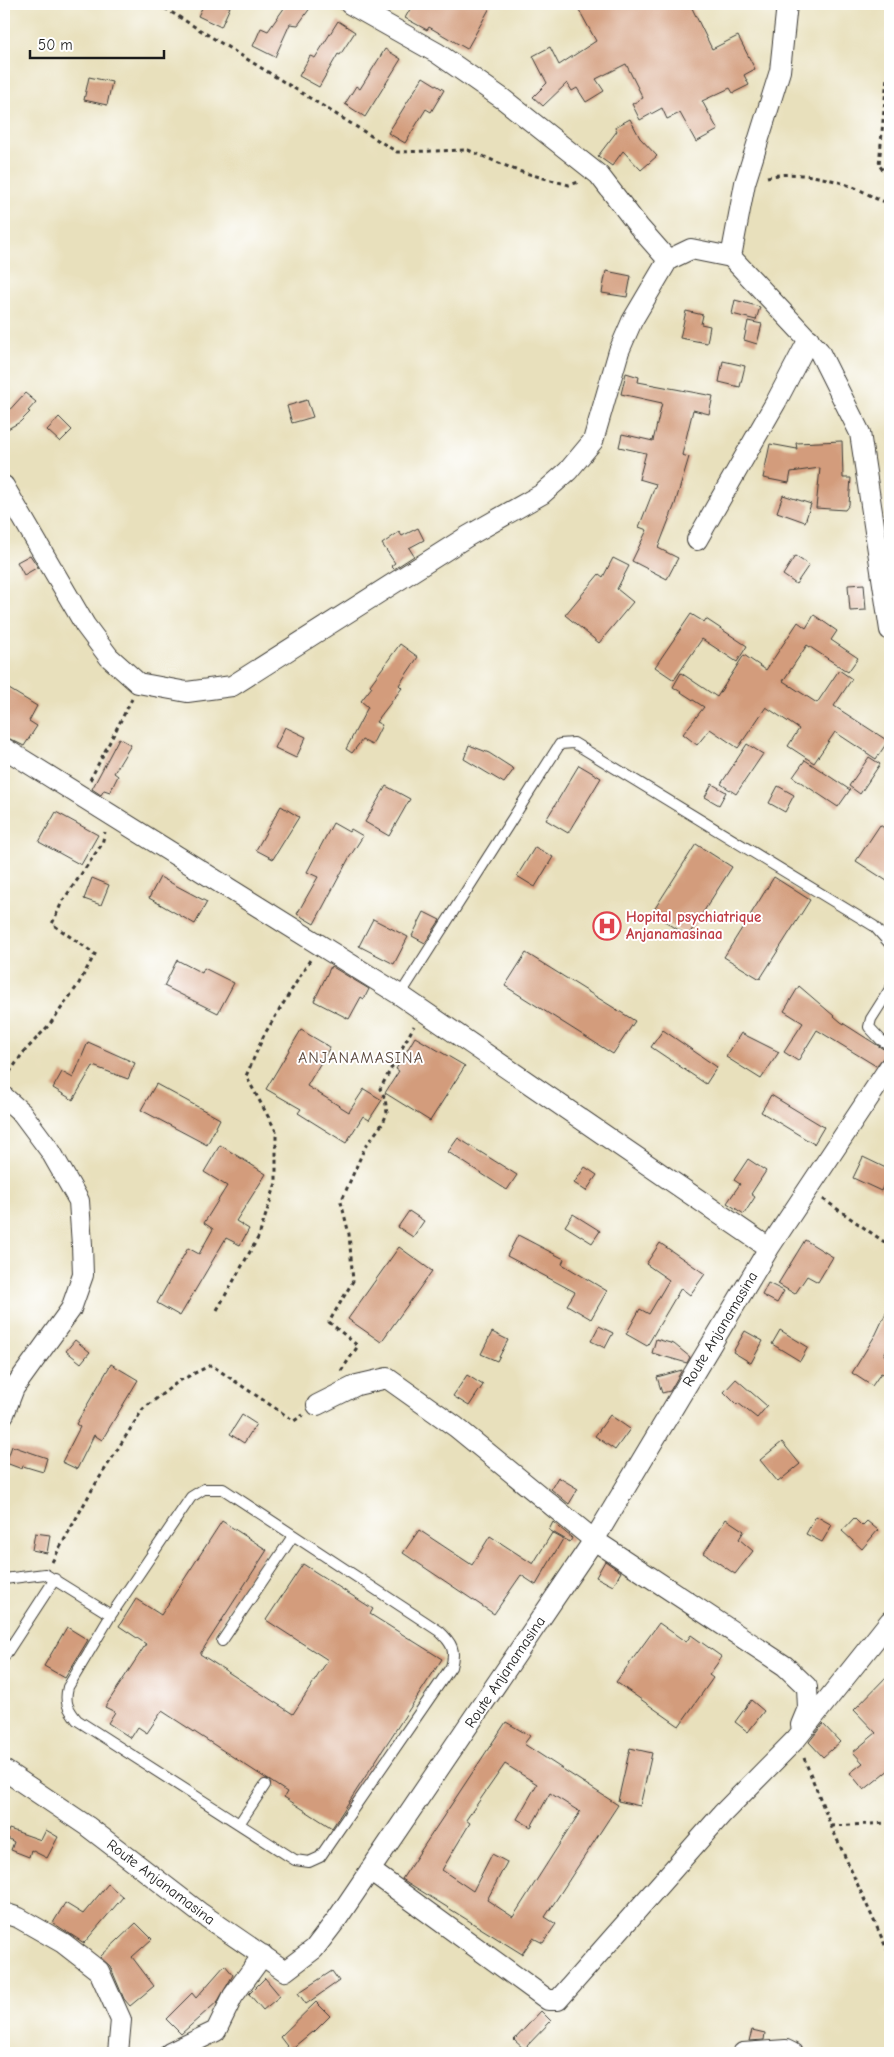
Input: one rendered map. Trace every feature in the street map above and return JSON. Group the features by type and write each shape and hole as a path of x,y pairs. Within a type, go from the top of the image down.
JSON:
{"street":[{"path":"350,4 437,53 503,99 599,175 639,228 668,260"},
{"path":"731,257 745,183 780,70 787,4"},
{"path":"4,486 85,624 109,657 138,683 187,692 232,686 468,536 542,494 568,471 593,440 618,351 632,321 668,260 691,249 731,257 820,351 860,433 890,630"},
{"path":"697,540 767,419 809,339"},
{"path":"4,748 423,1010 769,1248"},
{"name":"Route Anjanamasina","path":"4,1770 88,1826 199,1912 263,1954 285,1971 314,1948 370,1870 594,1540 769,1248 890,1066"},
{"path":"4,1097 22,1113 51,1152 78,1201 83,1275 71,1309 9,1391 4,1414"},
{"path":"317,1405 357,1385 387,1378 456,1427 594,1540 785,1666 807,1687 808,1708 796,1739"},
{"path":"370,1870 548,2000 558,2000 722,1814 796,1739 890,1621"},
{"path":"4,1913 19,1918 63,1943 99,1971 121,2020 118,2053"},
{"path":"170,2053 216,2031 233,1996 263,1954"},
{"path":"742,2053 786,2050 792,2053"}],"lane":[{"path":"400,995 560,744 574,743 874,926 890,944"},
{"path":"890,989 871,1019 870,1027 881,1040 890,1045"},
{"path":"204,1489 222,1489 438,1631 450,1642 455,1653 451,1667 320,1856 309,1862 295,1860 78,1720 68,1709 66,1696 68,1687 111,1615 191,1497 204,1489"},
{"path":"222,1641 293,1536"},
{"path":"4,1579 45,1574 111,1615"},
{"path":"4,1657 55,1579"},
{"path":"239,1824 265,1786"}],"path":[{"path":"158,4 397,152 468,150 518,171 570,184 599,175"},
{"path":"890,72 887,77 879,165 890,180"},
{"path":"745,183 776,175 797,175 846,184 861,190 875,200 890,203"},
{"path":"80,795 130,707 138,683"},
{"path":"4,1082 23,1054 50,1024 95,954 52,924 62,902 102,844 110,814"},
{"path":"217,1310 259,1236 276,1184 276,1131 246,1076 264,1035 319,944"},
{"path":"337,1377 358,1346 329,1322 353,1282 349,1234 341,1202 365,1147 383,1123 387,1113 385,1098 380,1089 386,1074 423,1010"},
{"path":"808,1188 890,1246"},
{"path":"45,1574 93,1488 143,1409 179,1381 210,1365 294,1421 317,1405"},
{"path":"796,1739 830,1826 890,1956"},
{"path":"830,1826 890,1823"}],"building":[{"path":"204,4 222,4 230,7 221,27 198,16"},
{"path":"287,4 313,4 298,25 290,24 275,57 253,46 261,28 268,31"},
{"path":"413,4 492,4 467,49 429,27 427,30 405,18"},
{"path":"587,4 690,4 712,49 738,36 755,69 744,75 749,85 733,93 730,88 702,101 718,130 696,142 680,113 667,119 662,108 640,120 632,104 643,98 626,64 596,79 604,91 586,102 577,88 572,91 567,83 543,106 533,97 547,83 533,56 550,47 559,65 596,41 578,8"},
{"path":"338,21 355,32 340,55 338,54 319,87 299,76 310,56 315,58"},
{"path":"385,49 401,59 365,117 345,104 356,86 360,89"},
{"path":"89,77 112,82 107,105 84,100"},
{"path":"423,77 444,90 431,112 426,109 405,143 388,133"},
{"path":"630,119 640,138 657,156 641,170 623,151 612,166 598,156 617,131 615,127"},
{"path":"606,271 631,276 627,297 602,293"},
{"path":"735,300 760,307 756,320 732,314"},
{"path":"686,311 703,315 701,324 710,326 707,343 680,338"},
{"path":"748,321 762,324 757,344 744,340"},
{"path":"723,361 745,366 740,387 719,382"},
{"path":"626,373 639,377 638,382 713,396 709,414 693,410 682,455 689,457 675,504 658,548 678,558 667,579 632,561 647,530 639,527 656,484 639,479 646,453 619,447 622,434 653,441 662,403 621,394"},
{"path":"25,393 36,402 28,411 30,412 20,422 4,431 4,416"},
{"path":"307,400 313,417 292,423 287,406"},
{"path":"59,417 72,430 60,442 47,430"},
{"path":"842,441 843,478 851,478 849,505 845,510 816,508 820,468 791,472 789,483 763,478 770,444 797,449 796,443"},
{"path":"783,495 811,504 805,522 777,512"},
{"path":"418,528 424,540 409,548 414,556 394,569 391,566 395,563 382,544 399,532 402,536"},
{"path":"30,555 38,567 24,575 17,562"},
{"path":"795,556 809,565 796,584 783,575"},
{"path":"613,558 629,566 617,589 633,602 599,643 565,615 599,574 603,577"},
{"path":"864,584 866,610 850,611 848,585"},
{"path":"691,614 704,622 706,619 747,646 737,662 702,639 674,680 655,667"},
{"path":"814,615 837,631 831,640 858,658 848,672 807,645 783,681 817,703 839,670 852,679 834,706 888,741 876,759 835,732 814,763 788,746 799,729 766,707 738,748 710,729 697,745 683,734 704,707 673,687 681,673 717,697 744,655 766,670 798,622 806,628"},
{"path":"400,644 418,657 399,685 402,688 376,722 382,725 372,745 362,740 352,753 346,749 368,707 361,701 372,687 370,685"},
{"path":"4,686 37,706 29,721 37,726 24,746 4,736"},
{"path":"285,727 306,737 296,758 275,748"},
{"path":"119,738 131,745 114,773 118,776 110,792 104,790 101,795 92,789"},
{"path":"747,744 763,754 736,794 721,784"},
{"path":"469,745 489,753 514,769 504,783 464,759"},
{"path":"869,757 880,764 860,794 849,786"},
{"path":"805,760 850,790 838,807 793,777"},
{"path":"579,765 601,778 568,833 546,820"},
{"path":"712,784 726,792 719,805 705,797"},
{"path":"386,786 410,799 389,836 365,822"},
{"path":"778,786 794,795 785,812 769,803"},
{"path":"281,806 299,817 273,859 256,850"},
{"path":"56,812 98,835 81,865 39,842"},
{"path":"333,823 349,832 351,829 363,836 349,858 314,924 297,914 318,877 307,872"},
{"path":"880,825 890,832 890,883 856,861"},
{"path":"696,844 732,867 688,936 652,913"},
{"path":"535,847 553,857 535,887 517,876"},
{"path":"160,877 207,902 195,924 149,898"},
{"path":"774,877 810,900 760,979 724,957"},
{"path":"92,878 109,885 101,905 84,899"},
{"path":"424,912 440,920 425,943 412,936"},
{"path":"373,919 408,937 394,964 359,946"},
{"path":"526,953 635,1021 613,1054 505,986"},
{"path":"177,960 202,973 204,968 234,983 218,1013 164,986"},
{"path":"331,966 369,989 364,999 361,997 349,1019 314,1001"},
{"path":"799,986 841,1022 888,1052 886,1055 876,1066 817,1030 798,1061 784,1052 803,1023 784,1011"},
{"path":"301,1030 330,1047 307,1086 349,1112 364,1089 382,1100 369,1120 363,1116 346,1143 298,1113 301,1109 266,1089"},
{"path":"663,1030 717,1067 706,1084 651,1047"},
{"path":"741,1033 779,1052 761,1079 726,1057"},
{"path":"415,1037 465,1066 430,1121 385,1093 399,1071 396,1069"},
{"path":"88,1042 135,1063 128,1079 93,1066 73,1100 53,1088 62,1072 73,1078"},
{"path":"156,1084 220,1119 207,1145 141,1110"},
{"path":"771,1095 824,1127 814,1144 761,1112"},
{"path":"458,1138 517,1175 507,1190 448,1152"},
{"path":"220,1145 266,1174 236,1221 249,1229 240,1245 226,1238 180,1316 157,1303 188,1248 199,1254 213,1229 204,1223 227,1186 204,1172"},
{"path":"863,1157 890,1170 881,1191 853,1178"},
{"path":"748,1159 766,1171 751,1194 755,1197 744,1214 727,1203 740,1184 734,1180"},
{"path":"585,1167 597,1175 586,1191 574,1183"},
{"path":"409,1211 424,1221 413,1237 398,1227"},
{"path":"573,1214 600,1231 592,1243 565,1226"},
{"path":"518,1235 564,1259 562,1264 607,1291 591,1319 567,1305 575,1292 507,1256"},
{"path":"805,1240 833,1257 818,1282 807,1276 795,1294 778,1284"},
{"path":"660,1243 705,1274 690,1295 681,1288 647,1346 626,1334 640,1309 649,1314 669,1280 646,1264"},
{"path":"399,1247 432,1271 381,1342 348,1319"},
{"path":"768,1283 784,1291 777,1303 762,1295"},
{"path":"890,1304 890,1342 884,1355 890,1359 890,1368 886,1375 881,1373 872,1386 852,1373 876,1334"},
{"path":"599,1326 613,1333 605,1348 591,1341"},
{"path":"780,1330 808,1347 800,1361 772,1344"},
{"path":"745,1331 763,1341 751,1363 733,1352"},
{"path":"492,1332 508,1340 497,1361 481,1354"},
{"path":"656,1339 674,1344 690,1357 687,1363 652,1353"},
{"path":"75,1340 90,1352 81,1363 66,1351"},
{"path":"111,1364 138,1380 102,1440 94,1435 77,1469 62,1462 80,1427 76,1424"},
{"path":"682,1370 670,1391 662,1393 657,1377"},
{"path":"467,1375 483,1385 469,1406 453,1396"},
{"path":"736,1379 767,1406 757,1418 738,1403 737,1405 724,1392"},
{"path":"242,1415 256,1424 244,1443 230,1434"},
{"path":"610,1415 630,1429 615,1450 595,1436"},
{"path":"782,1442 800,1464 778,1482 760,1460"},
{"path":"12,1446 47,1458 43,1472 23,1466 22,1469 6,1463"},
{"path":"558,1477 578,1489 569,1504 551,1489"},
{"path":"816,1516 832,1525 822,1542 806,1534"},
{"path":"854,1518 862,1526 867,1521 878,1530 862,1549 842,1531"},
{"path":"726,1519 744,1531 739,1539 753,1551 735,1574 704,1553"},
{"path":"222,1521 267,1550 200,1654 293,1714 328,1660 266,1620 303,1564 373,1609 370,1614 442,1659 332,1828 284,1797 287,1792 162,1711 147,1733 138,1727 131,1738 108,1723 115,1712 105,1707 146,1644 119,1626 136,1599 161,1615"},
{"path":"553,1522 572,1538 570,1542 549,1530"},
{"path":"419,1530 472,1565 490,1536 533,1564 552,1533 563,1539 536,1585 521,1575 494,1614 403,1553"},
{"path":"35,1533 50,1535 47,1553 32,1550"},
{"path":"605,1561 621,1572 613,1586 596,1577"},
{"path":"659,1623 686,1642 691,1635 722,1657 709,1675 713,1678 679,1726 616,1682"},
{"path":"67,1627 88,1640 65,1678 44,1666"},
{"path":"890,1673 890,1769 864,1790 850,1773 863,1763 853,1752 876,1733 854,1710"},
{"path":"751,1700 764,1711 748,1732 735,1722"},
{"path":"506,1722 530,1736 524,1744 618,1805 545,1917 556,1924 543,1943 533,1938 522,1954 402,1879","holes":["505,1764 537,1784 517,1819 531,1827 550,1793 580,1812 513,1917 487,1900 507,1862 492,1854 473,1891 442,1870 470,1823 466,1820"]},
{"path":"823,1724 840,1742 823,1757 809,1742"},
{"path":"630,1748 652,1753 640,1806 618,1801"},
{"path":"9,1829 41,1840 46,1830 58,1837 47,1858 31,1850 29,1857 11,1850 14,1842 6,1837"},
{"path":"108,1884 123,1897 84,1943 53,1923 65,1903 83,1914"},
{"path":"136,1923 152,1939 132,1957 154,1986 130,2006 124,1999 110,1966 100,1957"},
{"path":"225,1965 233,1975 218,2001 181,2034 166,2019 192,1993 196,1998"},
{"path":"332,1971 339,1981 306,2004 298,1993"},
{"path":"265,1978 280,1996 263,2010 249,1994"},
{"path":"316,2002 330,2016 313,2033 290,2050 280,2037"},
{"path":"541,2011 551,2021 524,2049 514,2040"},
{"path":"752,2030 765,2033 764,2040 749,2041"}],"place":[{"name":"Hopital psychiatrique Anjanamasinaa","path":"607,926"}],"district":[{"name":"ANJANAMASINA","path":"361,1058"}]}
